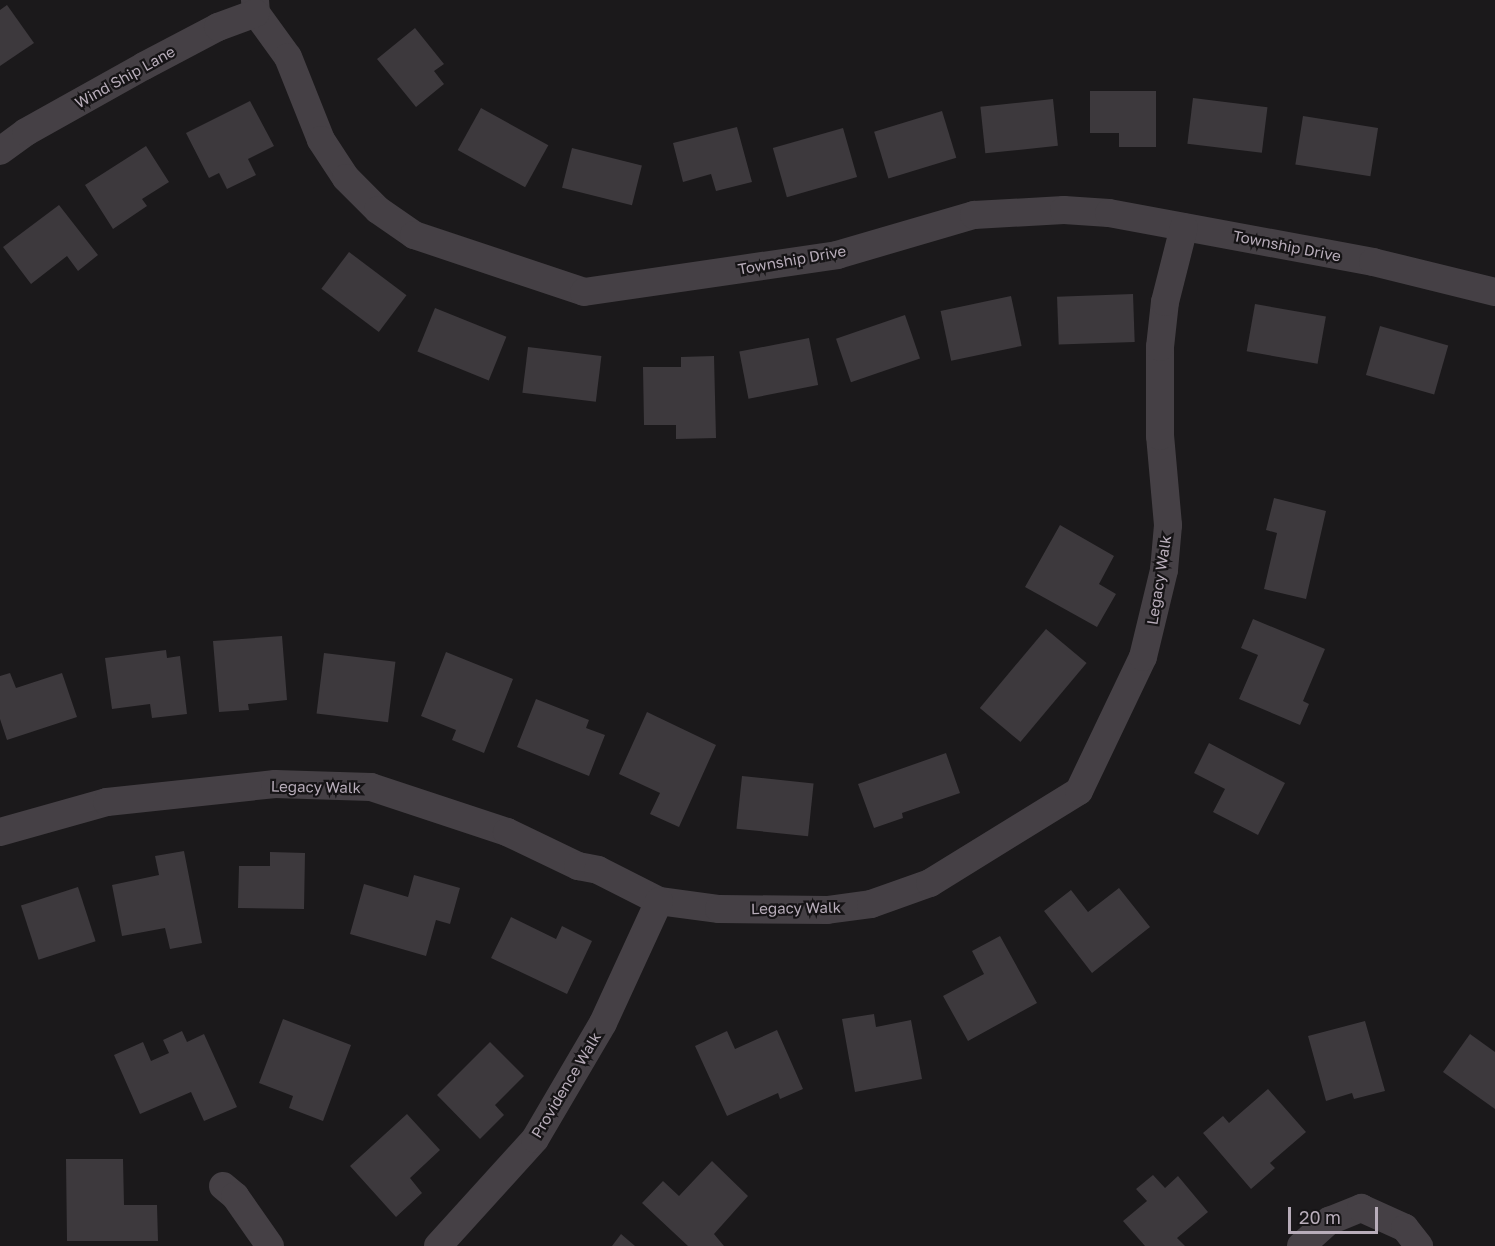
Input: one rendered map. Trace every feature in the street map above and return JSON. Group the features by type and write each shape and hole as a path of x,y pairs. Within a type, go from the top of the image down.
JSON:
{"street":[{"name":"Wind Ship Lane","path":"0,151 26,132 255,6"},
{"name":"Township Drive","path":"255,6 288,57 321,140 346,178 378,210 414,235 584,292 837,255 931,225 986,214 1064,210 1109,213 1373,262 1495,292"},
{"name":"Legacy Walk","path":"0,832 107,802 274,784 370,787 507,832 578,866 598,870 659,901 719,909 827,910 871,904 930,883 967,863 1003,836 1079,791 1126,698 1156,614 1168,525 1160,436 1160,346 1165,302 1184,227"},
{"name":"Providence Walk","path":"438,1246 535,1139 603,1023 659,901"},
{"path":"223,1186 235,1196 270,1246"},
{"path":"1307,1240 1329,1221 1361,1208 1405,1228 1419,1246"}],"building":[{"path":"7,5 34,43 0,66 0,10"},
{"path":"415,28 444,64 434,71 444,84 416,107 377,59"},
{"path":"1090,91 1156,91 1156,147 1119,147 1119,133 1090,133"},
{"path":"1193,98 1267,107 1262,153 1187,144"},
{"path":"1053,99 1058,146 985,153 980,107"},
{"path":"250,101 274,146 248,159 256,175 227,189 219,173 209,178 186,133"},
{"path":"481,108 548,145 525,187 458,150"},
{"path":"942,111 956,158 888,179 874,132"},
{"path":"1303,116 1378,128 1370,176 1295,164"},
{"path":"737,127 752,182 716,191 711,174 683,182 673,143"},
{"path":"843,128 857,177 787,197 773,148"},
{"path":"146,146 169,182 142,199 147,206 113,229 85,185"},
{"path":"572,148 642,165 632,205 562,188"},
{"path":"59,205 98,255 78,271 67,256 31,284 3,247"},
{"path":"349,252 407,295 379,332 321,289"},
{"path":"1133,294 1135,342 1059,345 1057,297"},
{"path":"1011,296 1022,346 951,361 941,311"},
{"path":"1255,304 1326,317 1318,364 1247,351"},
{"path":"435,308 506,337 489,380 417,352"},
{"path":"905,315 920,358 851,382 836,339"},
{"path":"1380,326 1448,346 1434,395 1366,375"},
{"path":"809,338 818,385 748,399 739,352"},
{"path":"528,347 601,356 596,402 522,393"},
{"path":"714,356 716,438 676,439 676,425 644,425 643,367 681,367 681,357"},
{"path":"1274,498 1326,511 1306,599 1264,589 1277,533 1266,530"},
{"path":"1060,525 1114,556 1099,584 1116,594 1097,627 1025,587"},
{"path":"1253,619 1325,649 1303,701 1309,704 1300,725 1239,699 1258,655 1241,648"},
{"path":"1046,629 1087,663 1020,742 980,708"},
{"path":"282,636 287,700 248,704 249,710 219,712 213,641"},
{"path":"166,650 167,658 180,656 187,714 152,718 150,704 112,709 105,658"},
{"path":"446,652 513,679 484,753 452,740 456,730 421,716"},
{"path":"324,653 395,662 388,722 317,714"},
{"path":"10,673 16,688 62,673 77,717 7,740 0,719 0,676"},
{"path":"536,699 589,720 586,728 605,735 589,776 517,747"},
{"path":"647,712 716,745 679,827 650,814 660,793 619,774"},
{"path":"1209,743 1285,783 1258,835 1213,812 1225,789 1194,773"},
{"path":"946,753 960,793 902,813 903,818 874,828 858,784"},
{"path":"742,776 814,784 808,836 736,829"},
{"path":"184,851 202,943 170,949 165,928 122,936 112,885 159,875 155,856"},
{"path":"270,852 305,853 304,909 238,908 239,866 270,866"},
{"path":"414,875 460,888 450,924 436,920 426,956 350,934 364,884 408,897"},
{"path":"78,887 96,941 39,960 21,906"},
{"path":"1119,888 1150,927 1092,973 1044,911 1071,890 1088,912"},
{"path":"511,917 556,939 562,926 592,941 567,994 491,958"},
{"path":"1000,936 1037,1003 968,1041 943,996 984,974 972,951"},
{"path":"874,1014 876,1027 911,1020 922,1079 855,1092 842,1019"},
{"path":"283,1019 351,1045 323,1121 289,1108 293,1096 259,1083"},
{"path":"1365,1021 1385,1091 1354,1099 1352,1093 1326,1101 1308,1036"},
{"path":"777,1030 803,1089 780,1099 778,1093 727,1116 695,1046 727,1031 735,1049"},
{"path":"182,1031 187,1042 204,1034 237,1107 204,1121 191,1092 140,1114 114,1055 143,1042 151,1061 169,1053 163,1040"},
{"path":"1470,1034 1495,1052 1495,1109 1443,1072"},
{"path":"490,1042 524,1076 495,1105 504,1115 480,1139 437,1095"},
{"path":"1268,1089 1306,1132 1270,1163 1275,1168 1251,1189 1203,1133 1223,1116 1229,1123"},
{"path":"407,1114 440,1150 410,1178 422,1193 396,1217 350,1166"},
{"path":"66,1159 123,1159 124,1205 157,1205 158,1241 67,1241"},
{"path":"712,1161 748,1196 714,1234 724,1246 688,1246 642,1203 663,1181 679,1196"},
{"path":"1153,1175 1165,1188 1178,1176 1208,1212 1177,1238 1185,1246 1145,1246 1123,1221 1147,1201 1136,1189"},
{"path":"621,1234 635,1246 612,1246"}]}
